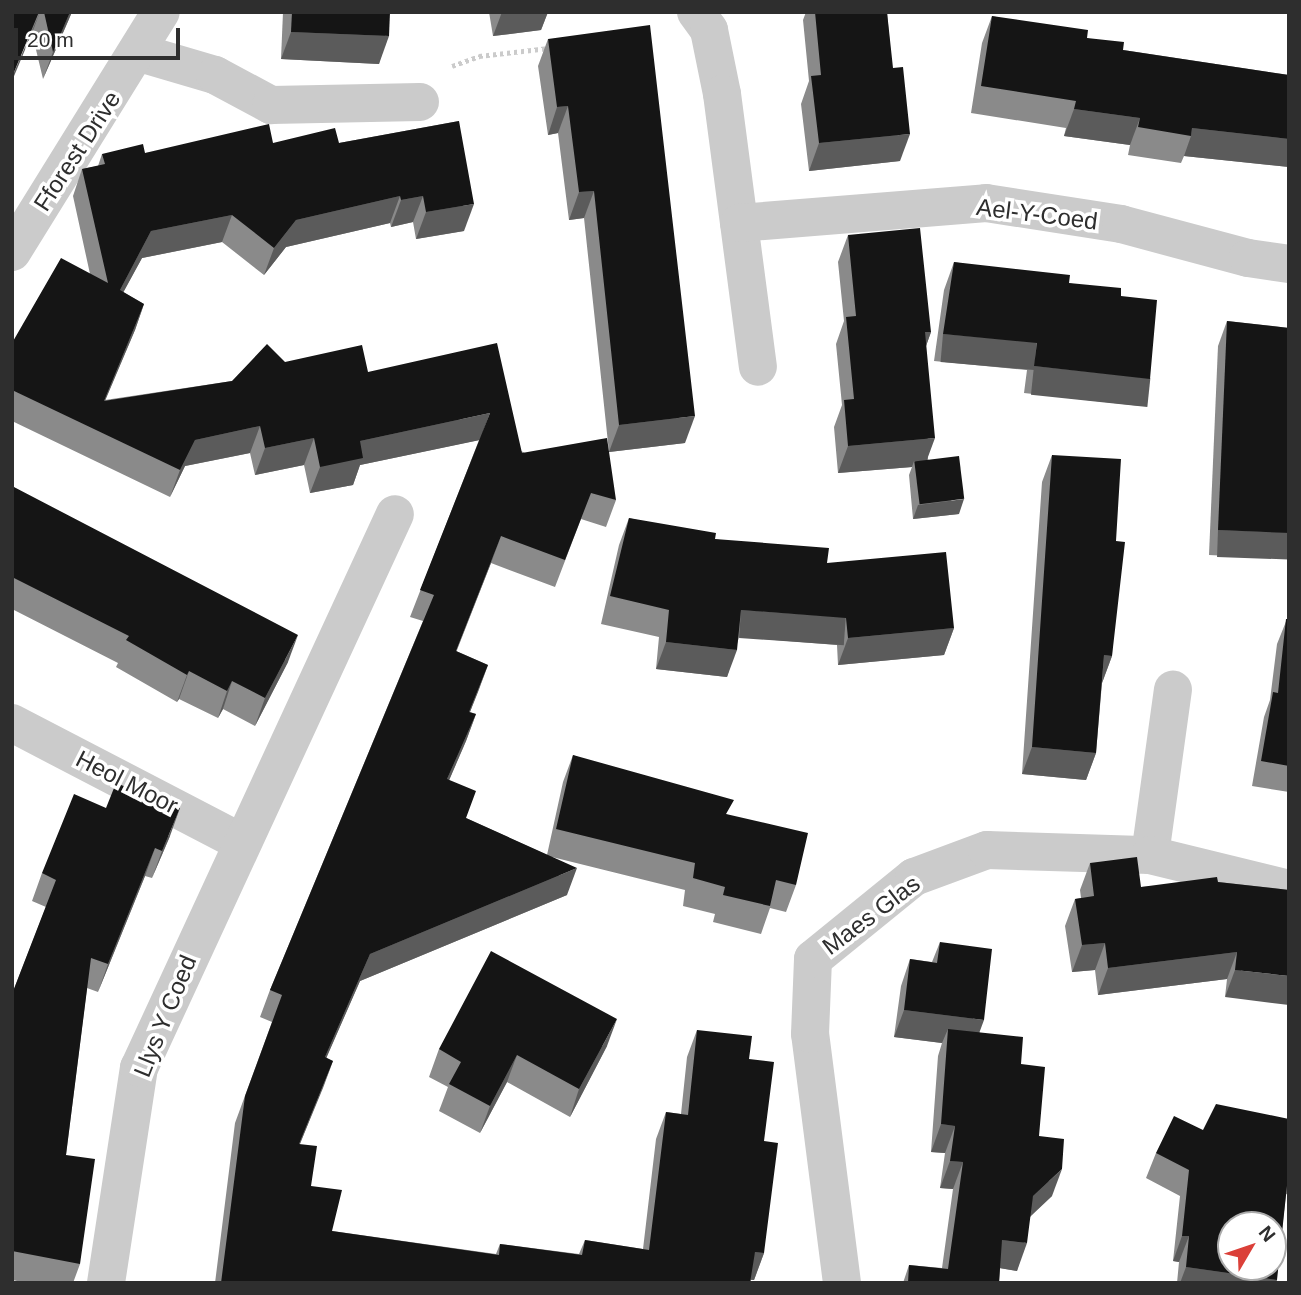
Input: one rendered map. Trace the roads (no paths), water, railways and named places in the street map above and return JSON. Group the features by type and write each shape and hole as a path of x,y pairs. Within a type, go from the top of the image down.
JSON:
{"street":[{"name":"Fforest Drive","path":"14,245 140,52 161,12"},
{"path":"696,12 709,30 722,94 758,367"},
{"path":"140,52 215,75 271,105 420,102"},
{"name":"Ael-Y-Coed","path":"739,223 986,203 1121,225 1248,258 1289,264"},
{"name":"Llys Y Coed","path":"106,1283 139,1068 241,842 395,514"},
{"path":"1150,855 1173,690"},
{"name":"Heol Moor","path":"12,723 241,842"},
{"name":"Maes Glas","path":"842,1283 810,1034 813,959 914,877 987,850 1150,855 1289,889"}]}
